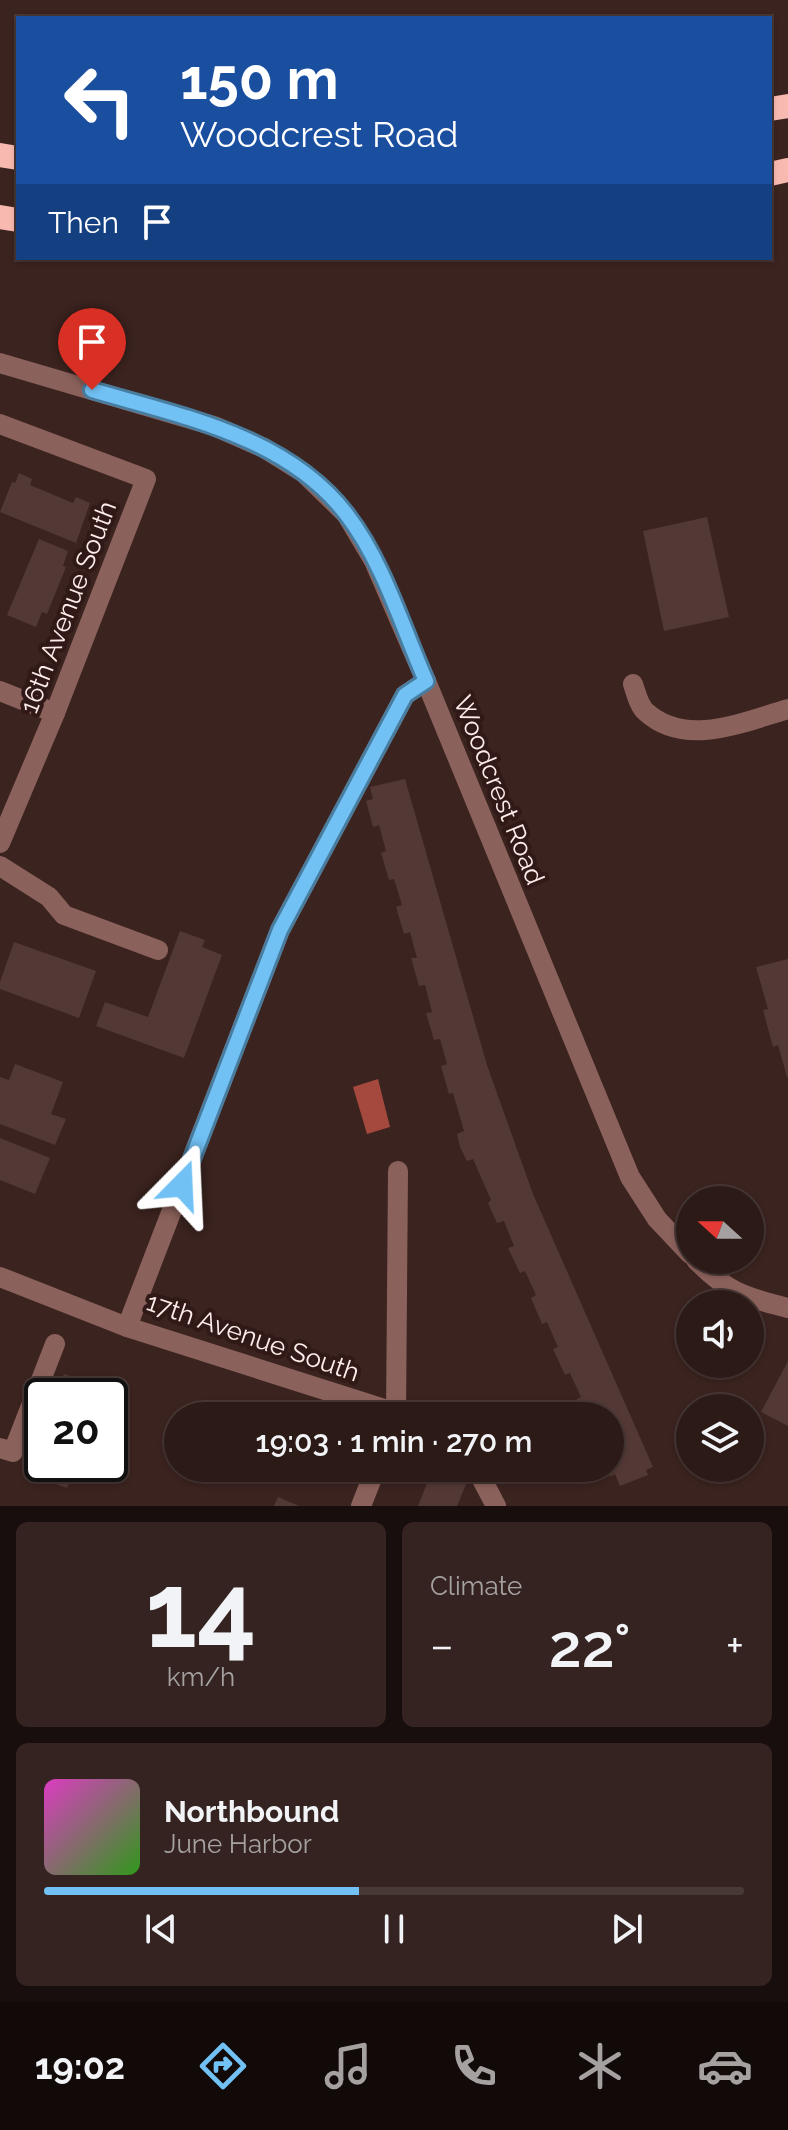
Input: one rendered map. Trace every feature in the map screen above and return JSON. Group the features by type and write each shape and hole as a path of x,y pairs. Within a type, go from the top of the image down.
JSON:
{"street":[{"name":"Woodcrest Road","path":"0,363 214,426 264,448 304,473 346,514 374,561 426,681 630,1177 657,1219 676,1239"},
{"name":"16th Avenue South","path":"0,424 146,479 55,713 0,843"},
{"name":"17th Avenue South","path":"360,1402 127,1327 280,930 405,695 426,681"},
{"path":"633,684 644,710 672,729 708,731 788,709"},
{"path":"0,691 55,713"},
{"path":"0,866 49,897 64,915 158,950"},
{"name":"17th Avenue South","path":"397,1402 398,1171"},
{"path":"710,1274 741,1296 788,1308"},
{"path":"0,1277 127,1327"},
{"path":"0,1448 13,1452 55,1344"},
{"path":"361,1506 370,1482"},
{"path":"483,1482 496,1506"}],"shaded area":[{"path":"378,1079 390,1127 367,1134 353,1087"}],"building":[{"path":"19,473 32,479 30,485 73,503 76,497 90,503 76,543 0,512"},
{"path":"707,517 729,617 664,631 643,531"},
{"path":"39,539 68,551 63,566 66,567 47,614 42,612 36,627 7,615"},
{"path":"405,779 487,1065 533,1194 653,1467 646,1470 648,1475 620,1486 618,1482 624,1482 624,1402 577,1402 581,1397 570,1373 565,1375 553,1349 558,1347 547,1322 542,1324 531,1298 536,1295 525,1271 520,1273 508,1248 514,1246 504,1221 497,1223 488,1203 491,1200 473,1159 467,1161 460,1147 457,1134 464,1131 441,1066 447,1064 440,1039 434,1040 426,1013 432,1012 425,985 419,986 411,958 417,958 410,932 404,934 396,907 402,905 394,879 389,880 381,853 386,851 379,825 373,827 366,801 373,799 370,787"},
{"path":"180,931 205,940 202,947 222,955 184,1058 96,1026 105,1002 148,1017"},
{"path":"14,942 96,971 79,1018 0,989"},
{"path":"788,959 787,1077 778,1045 773,1047 763,1010 768,1009 756,967"},
{"path":"15,1064 63,1082 51,1114 66,1119 55,1145 0,1124 0,1077 9,1080"},
{"path":"0,1138 50,1158 35,1194 0,1180"},
{"path":"788,1361 788,1426 764,1414 764,1406"},
{"path":"50,1482 69,1482 67,1488"},
{"path":"427,1482 467,1482 457,1506 418,1506"},
{"path":"278,1497 299,1506 274,1506"}],"route":[{"path":"92,390 214,426 264,448 304,473 346,514 374,561 426,681 405,695 280,930 182,1185"}]}
